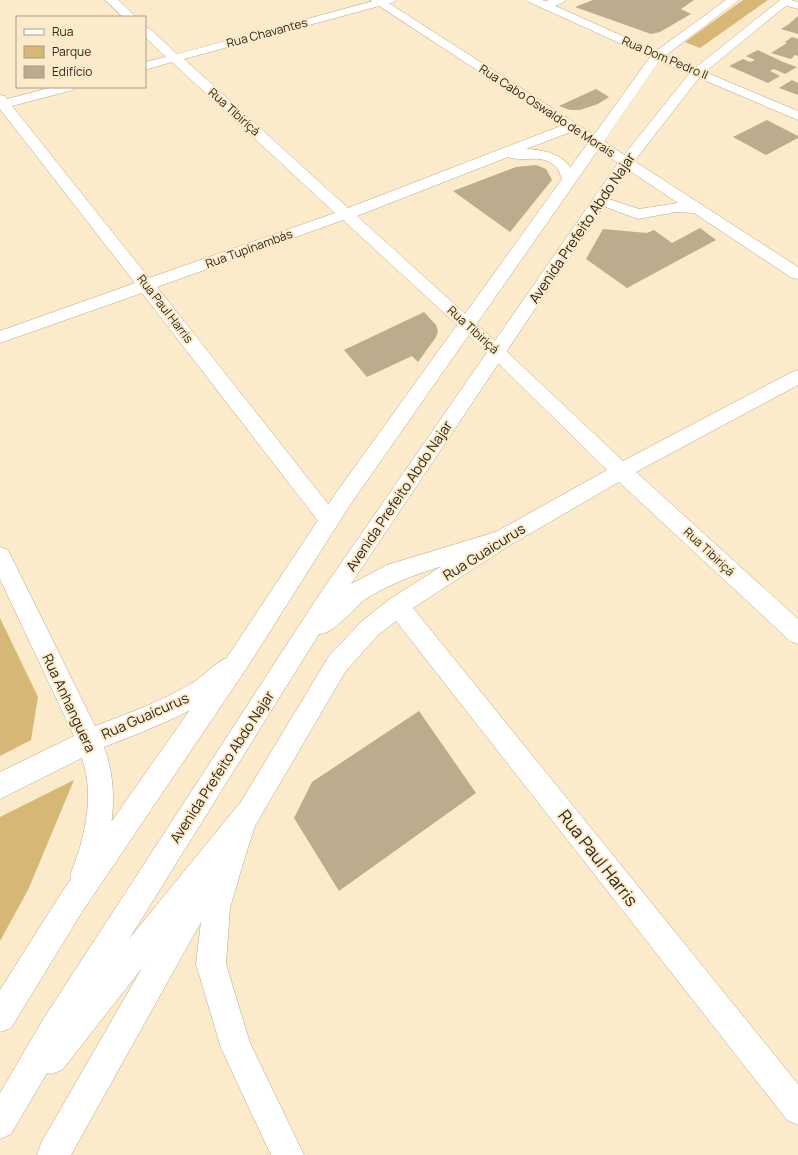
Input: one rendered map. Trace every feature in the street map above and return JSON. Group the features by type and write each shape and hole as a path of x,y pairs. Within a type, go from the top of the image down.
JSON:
{"street":[{"path":"111,0 129,16"},
{"name":"Rua Dom Pedro II","path":"533,0 657,56 798,116"},
{"path":"545,5 560,0"},
{"path":"0,1017 72,902 240,658 329,520 595,142 657,56 733,0"},
{"name":"Rua Chavantes","path":"146,66 382,1"},
{"name":"Rua Cabo Oswaldo de Morais","path":"382,1 571,128 595,142 798,274"},
{"path":"786,1 798,6"},
{"name":"Avenida Prefeito Abdo Najar","path":"0,1123 55,1029 327,602 498,353 626,162 696,72 786,1"},
{"name":"Rua Tibiriçá","path":"146,32 467,324 621,471 798,634"},
{"path":"1,103 64,88"},
{"name":"Rua Paul Harris","path":"1,103 146,285 329,520"},
{"name":"Rua Tupinambás","path":"0,337 347,214 571,128"},
{"name":"Rua Tupinambás","path":"496,157 535,154 552,158 564,167 569,179"},
{"path":"600,200 638,214 676,208 699,209"},
{"name":"Rua Guaicurus","path":"248,813 336,664 370,628 398,606 502,539 621,471 798,377"},
{"path":"301,643 358,592 376,581 395,572 502,539"},
{"name":"Rua Anhanguera","path":"0,556 88,741 97,765 100,793 100,824 90,862 72,902"},
{"name":"Rua Paul Harris","path":"398,606 798,1109"},
{"name":"Rua Guaicurus","path":"0,786 88,741 170,708 204,689 240,658"},
{"path":"0,1123 248,813"},
{"path":"53,1155 248,813"},
{"path":"248,813 230,860 216,908 211,964 236,1048 288,1155"}],"green space":[{"path":"743,0 768,0 700,48 685,42"},
{"path":"0,618 38,697 31,740 0,756"},
{"path":"74,780 28,890 0,941 0,817"}],"building":[{"path":"593,0 694,0 681,9 691,14 660,32 651,34 575,7"},
{"path":"798,16 798,34 781,29 789,24"},
{"path":"792,37 798,39 798,56 795,55 791,59 771,53 787,43 785,42"},
{"path":"758,50 797,67 785,74 774,69 770,71 780,76 768,83 729,66 743,59 750,62 755,60 746,56"},
{"path":"792,80 798,83 798,95 779,88"},
{"path":"596,89 609,97 598,104 580,110 570,110 559,106"},
{"path":"767,120 798,136 798,138 766,155 733,137"},
{"path":"536,165 546,169 552,180 510,232 453,191 516,167"},
{"path":"700,228 716,240 627,288 586,259 603,229 647,233 654,230 672,243"},
{"path":"424,312 436,325 438,331 436,337 418,362 412,356 367,377 344,350"},
{"path":"419,711 476,793 339,891 294,818 312,782"}]}
